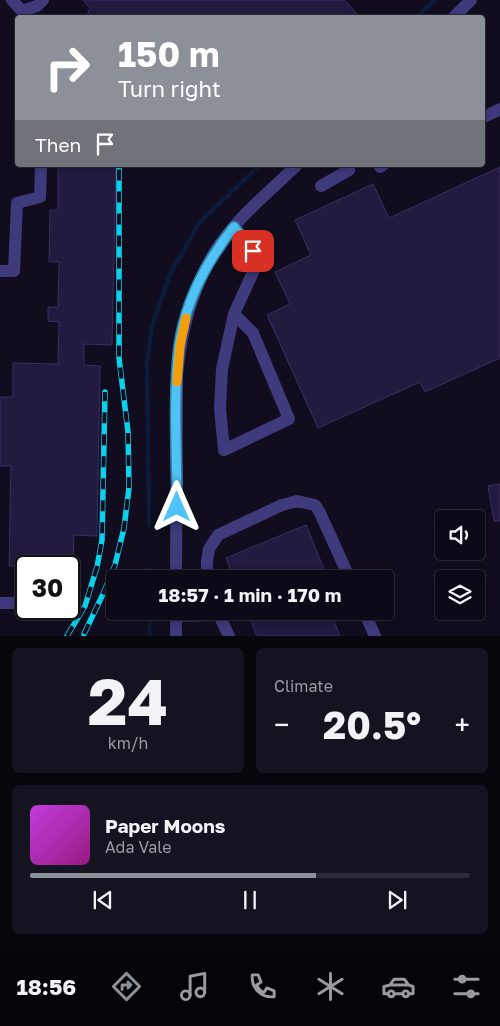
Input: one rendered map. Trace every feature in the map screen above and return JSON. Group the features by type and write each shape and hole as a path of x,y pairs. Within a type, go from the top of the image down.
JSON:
{"street":[{"path":"12,0 22,11 40,3"},
{"path":"456,15 471,0"},
{"path":"485,116 500,109"},
{"path":"0,271 14,270 17,203 40,197 41,167"},
{"path":"176,570 177,376 180,346 192,297 218,246 234,227 295,167"},
{"path":"321,186 349,170 348,167"},
{"path":"234,227 259,259 234,314 222,369 220,408 224,450 289,419 253,333 234,314"},
{"path":"207,570 208,549 218,535 282,505 297,501 315,505 320,512 346,570"},
{"path":"0,603 15,603"},
{"path":"176,620 176,636"},
{"path":"221,620 229,636"},
{"path":"368,620 375,636"}],"building":[{"path":"83,0 345,0 358,15 87,15 90,8"},
{"path":"58,167 116,167 112,345 84,344 84,365 100,366 97,536 74,535 73,555 15,555 15,566 9,566 11,466 0,466 0,397 13,397 13,363 58,364 59,322 48,321 48,307 58,307 59,262 49,262 50,210 58,210"},
{"path":"500,167 500,358 425,392 420,382 318,428 267,315 290,304 275,272 311,255 295,220 373,184 389,218"},
{"path":"500,484 500,521 494,521 488,486"},
{"path":"306,525 324,570 231,570 226,558"},
{"path":"251,620 334,620 340,636 257,636"}],"waterway":[{"path":"419,15 435,0"},
{"path":"149,525 147,362 152,326 170,274 199,223 258,167"},
{"path":"149,620 150,636"}],"railway":[{"path":"84,634 115,565 124,528 129,488 128,432 119,358 119,168"},
{"path":"67,636 85,606 97,567 102,540 105,392"}],"slow traffic":[{"path":"177,382 180,346 186,318"}],"route":[{"path":"177,507 177,376 184,322 192,297 205,270 218,246 234,227 253,251"}]}
